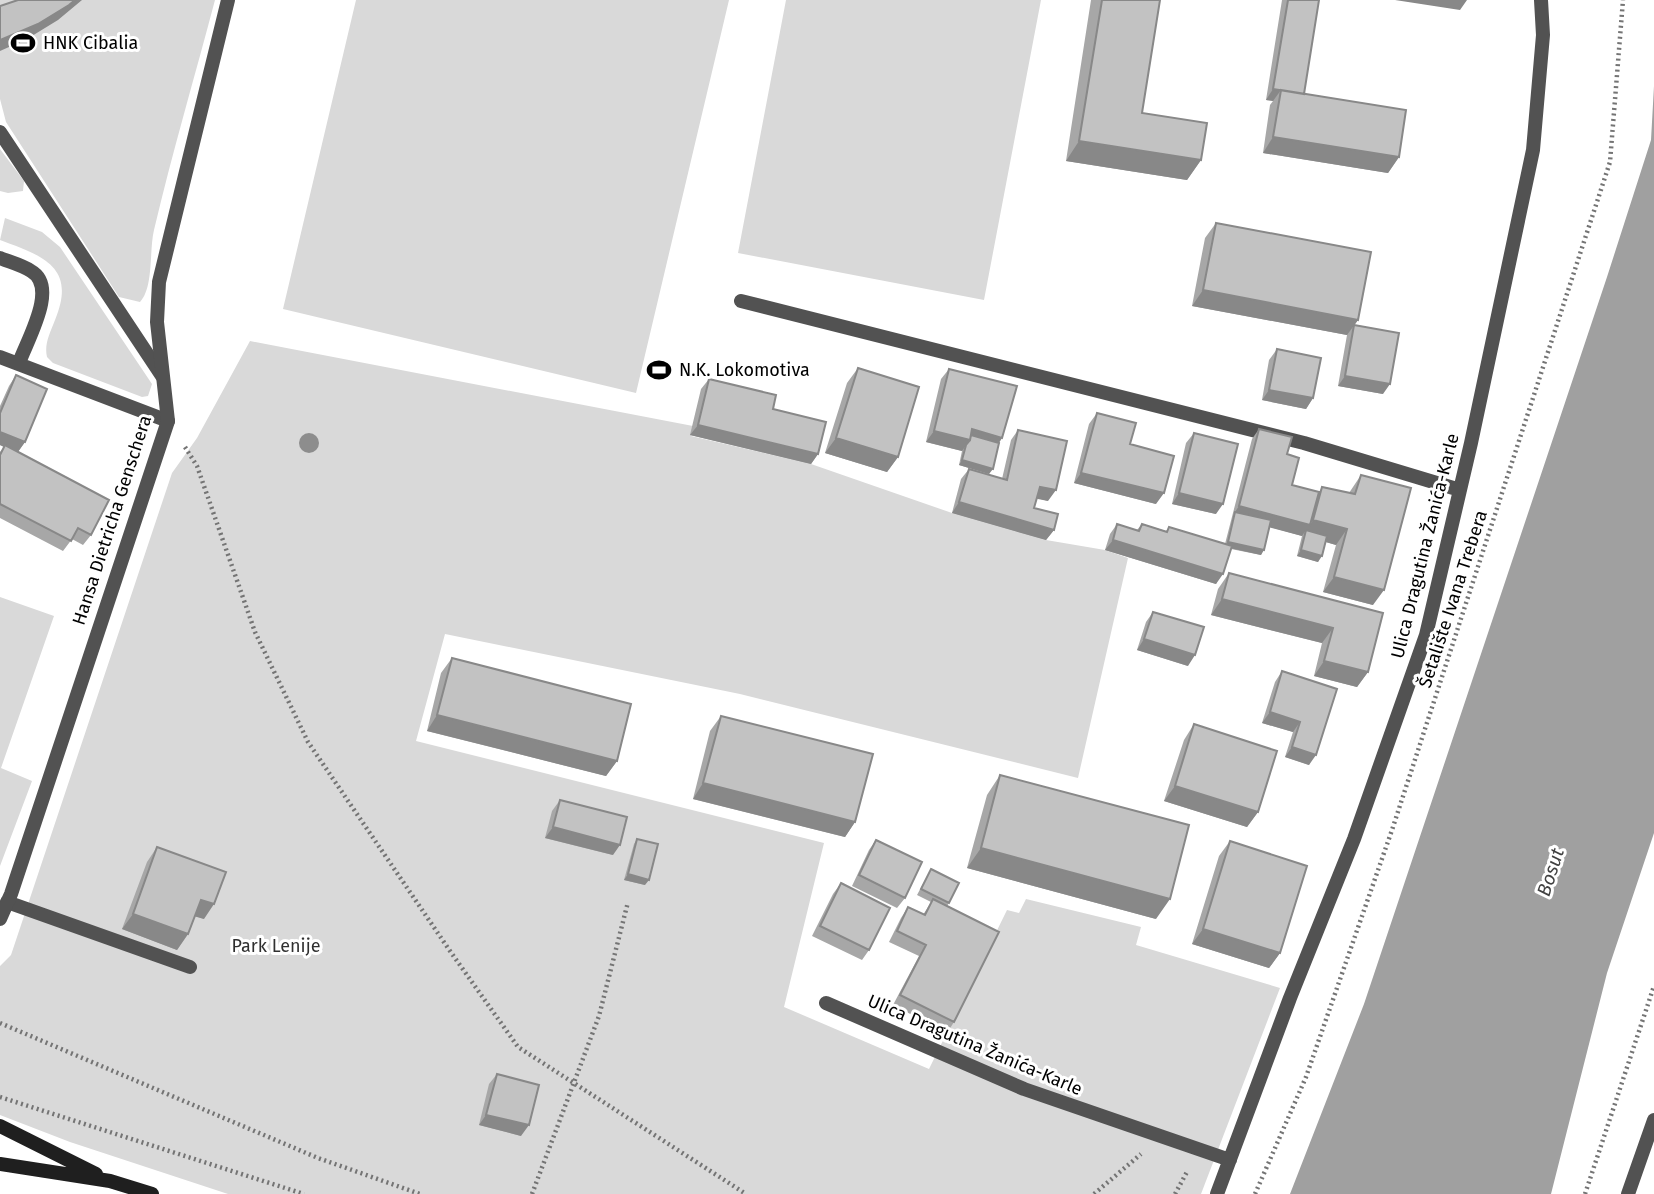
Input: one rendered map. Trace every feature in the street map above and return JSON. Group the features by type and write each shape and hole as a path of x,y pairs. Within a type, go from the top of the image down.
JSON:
{"main road":[{"path":"0,1126 110,1181"},
{"path":"0,1164 110,1181 152,1194"}],"street":[{"name":"Hansa Dietricha Genschera","path":"0,919 8,902 168,421 157,322 159,282 228,0"},
{"name":"Ulica Dragutina Žanića-Karle","path":"1217,1194 1290,998 1354,839 1426,635 1533,150 1543,35 1541,0"},
{"path":"0,132 162,376"},
{"path":"0,258 33,272 42,283 43,302 19,363"},
{"path":"741,301 1291,440 1460,490"},
{"path":"0,357 168,421"},
{"path":"8,902 190,967"},
{"name":"Ulica Dragutina Žanića-Karle","path":"826,1003 1024,1089 1230,1160"},
{"path":"1628,1194 1654,1120"}],"path":[{"name":"Šetalište Ivana Trebera","path":"1255,1194 1306,1077 1388,843 1610,162 1622,0"},
{"path":"168,421 197,466 255,632 308,741 518,1047 746,1194"},
{"path":"532,1194 599,1016 628,902"},
{"path":"1585,1194 1654,986"},
{"path":"0,1023 318,1158 420,1194"},
{"path":"0,1097 304,1194"},
{"path":"1094,1194 1163,1136"}],"green space":[{"path":"0,0 215,0 161,201 147,287 140,302 119,297 6,122 0,99"},
{"path":"356,0 729,0 636,393 283,309"},
{"path":"786,0 1041,0 984,300 738,253"},
{"path":"0,149 24,181 23,191 0,191"},
{"path":"5,218 42,232 60,247 152,384 148,396 142,397 53,363 47,357 48,338 61,302 62,287 59,276 42,258 0,240"},
{"name":"Park Lenije","path":"250,341 693,426 691,436 811,464 952,513 1046,540 1105,550 1128,558 1078,778 740,694 445,634 416,741 824,843 784,1007 929,1069 1007,910 1019,913 1026,899 1141,927 1136,945 1280,988 1201,1194 228,1194 70,1142 0,1115 0,966 11,955 172,473 197,438"},
{"path":"0,597 54,616 1,768 32,781 0,866"}],"water":[{"name":"Bosut","path":"1654,86 1654,833 1607,973 1551,1194 1290,1194 1364,1004 1607,277 1651,140"}],"building":[{"path":"18,0 75,0 38,24 0,40 0,6"},
{"path":"1102,0 1160,0 1142,113 1207,123 1201,160 1079,141"},
{"path":"1288,0 1319,0 1304,94 1273,89"},
{"path":"1281,90 1406,110 1399,157 1273,137"},
{"path":"1216,223 1371,252 1358,320 1203,290"},
{"path":"1354,325 1399,333 1390,384 1345,376"},
{"path":"1277,349 1321,358 1313,398 1269,390"},
{"path":"858,368 919,387 898,457 836,438"},
{"path":"949,369 1017,386 1002,438 972,429 970,440 934,431"},
{"path":"16,375 47,389 25,442 0,432 0,413"},
{"path":"709,379 776,395 773,409 826,422 818,454 698,425"},
{"path":"1097,413 1136,423 1130,444 1174,456 1164,493 1081,473"},
{"path":"1259,429 1292,437 1287,454 1299,458 1292,485 1319,492 1310,525 1239,506"},
{"path":"1018,430 1067,441 1056,490 1040,487 1034,508 1058,514 1054,530 959,502 969,469 1007,480"},
{"path":"1194,433 1238,444 1223,504 1179,493"},
{"path":"971,435 999,443 993,469 962,460"},
{"path":"5,445 109,500 91,535 78,528 71,541 0,504 0,455"},
{"path":"1361,475 1411,488 1384,590 1334,577 1347,529 1313,520 1322,487 1355,494"},
{"path":"1235,512 1271,520 1264,550 1228,542"},
{"path":"1117,524 1139,531 1142,524 1167,532 1169,527 1232,546 1223,574 1113,540"},
{"path":"1306,530 1327,536 1322,556 1301,550"},
{"path":"1229,573 1383,613 1368,672 1324,661 1333,628 1222,599"},
{"path":"1153,612 1204,627 1195,655 1144,639"},
{"path":"452,658 631,704 617,761 437,715"},
{"path":"1282,671 1337,689 1316,755 1292,747 1300,722 1270,712"},
{"path":"721,716 873,754 855,822 703,783"},
{"path":"1194,724 1277,751 1258,812 1175,786"},
{"path":"1000,775 1189,825 1170,899 981,848"},
{"path":"560,800 627,817 620,845 553,827"},
{"path":"637,839 658,844 649,880 628,874"},
{"path":"876,840 922,862 905,898 859,875"},
{"path":"1230,841 1307,866 1280,953 1203,929"},
{"path":"157,847 226,872 214,904 201,900 188,934 133,914"},
{"path":"931,869 959,883 949,903 921,889"},
{"path":"841,883 890,908 869,950 820,926"},
{"path":"933,899 999,932 954,1022 900,995 926,945 897,931 908,907 925,915"},
{"path":"497,1074 539,1085 529,1125 486,1115"}],"place":[{"name":"HNK Cibalia","path":"23,43"},
{"name":"N.K. Lokomotiva","path":"659,370"}]}
